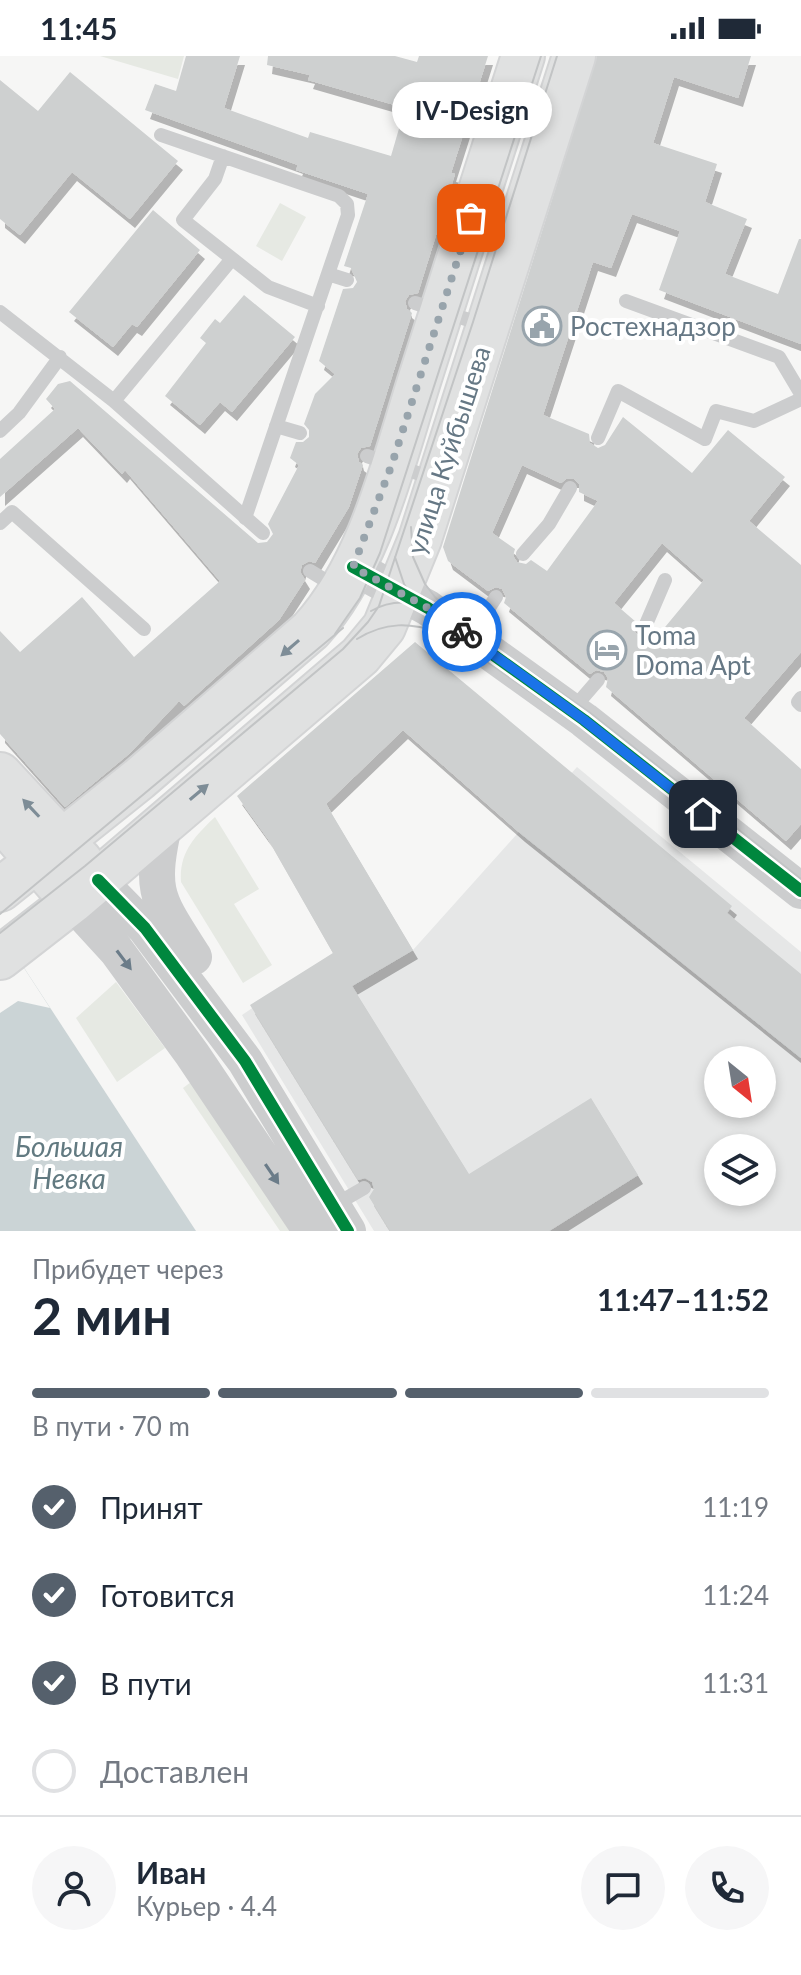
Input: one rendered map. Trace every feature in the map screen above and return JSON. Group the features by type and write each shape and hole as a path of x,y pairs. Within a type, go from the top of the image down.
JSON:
{"main road":[{"name":"улица Куйбышева","path":"6,954 85,891 373,642 400,593 489,327 502,174 523,56"},
{"name":"улица Куйбышева","path":"0,890 50,852 311,630 331,608 335,576 379,460 428,307 502,174 574,56"},
{"path":"0,774 50,852 85,891"},
{"path":"0,818 50,852"}],"street":[{"path":"335,576 400,593 428,608 572,711 801,891"},
{"path":"165,821 155,873 157,892 165,912 200,968 196,992"},
{"path":"85,891 145,928 196,992 245,1061 324,1223"},
{"path":"85,891 116,950 192,1054 324,1223"}],"lane":[{"path":"161,135 339,196 347,204 348,215 245,518"},
{"path":"223,156 215,179 183,220 268,287 318,306"},
{"path":"114,401 231,260"},
{"path":"328,274 347,280"},
{"path":"598,438 618,391 705,439 716,411 754,421 801,396 779,357 626,301"},
{"path":"428,307 489,327"},
{"path":"0,312 114,401 263,533"},
{"path":"0,431 19,413 60,357"},
{"path":"276,426 300,433"},
{"path":"379,460 439,480"},
{"path":"523,554 549,524 570,488"},
{"path":"0,523 12,512 144,629"},
{"path":"644,629 665,580"},
{"path":"469,638 496,597"},
{"path":"572,711 598,680"},
{"path":"801,698 798,702 801,705"},
{"path":"324,1223 364,1188"}],"shaded area":[{"path":"100,56 184,56 178,79"},
{"path":"280,203 306,217 282,261 256,246"},
{"path":"577,767 801,952 801,1231 374,1231 242,1015 333,953 352,985 413,950"},
{"path":"215,817 259,889 234,904 272,965 243,983 181,882 186,853 195,838"},
{"path":"116,982 165,1048 117,1082 76,1018"},
{"path":"191,1082 290,1231 280,1231 183,1088"}],"water":[{"name":"Большая Невка","path":"0,931 196,1231 0,1231"}],"pier":[{"path":"0,931 50,1008 18,1001 0,1013"}],"building":[{"path":"186,56 240,56 224,108 308,138 310,132 391,156 405,108 308,80 310,75 267,65 268,56 395,56 417,62 419,56 488,56 418,293 409,295 405,301 412,313 370,446 361,448 357,454 363,465 349,507 315,563 309,561 302,565 300,572 305,580 279,620 184,706 179,701 130,753 65,807 0,734 0,631 20,652 82,597 134,657 220,581 125,470 122,474 78,428 0,497 0,459 55,409 46,399 58,384 70,381 258,543 267,542 273,534 268,524 299,465 290,458 296,442 303,442 309,437 309,430 304,424 315,394 335,374 319,361 343,289 353,288 357,282 351,268 344,266 368,194 296,170 298,165 145,110 155,84 176,91"},
{"path":"597,56 751,56 738,98 674,77 653,143 717,164 705,202 747,219 725,274 778,294 801,239 801,344 659,290 680,231 632,214 611,268 593,262 543,415 589,434 590,443 598,448 605,445 623,417 692,473 728,430 785,477 749,521 801,565 801,652 744,718 801,769 801,824 786,841 606,687 608,678 604,672 596,670 590,674 504,603 506,597 502,589 496,587 488,591 448,561 443,547","holes":["522,465 561,483 574,479 579,484 579,492 598,501 547,571 531,560 526,564 517,562 513,556 515,549 492,533","662,543 704,580 656,638 652,635 641,638 634,631 636,622 614,603"]},
{"path":"70,72 178,161 130,219 72,172 20,235 0,219 0,80 38,111"},
{"path":"153,210 200,250 137,327 132,324 113,347 69,312"},
{"path":"244,295 295,337 232,412 220,402 200,425 165,396 206,343 200,338 215,319 220,323"},
{"path":"415,642 732,906 727,913 801,974 801,1058 520,833 403,730 326,804 413,950 352,986 469,1174 591,1098 638,1175 549,1231 390,1231 369,1197 374,1189 372,1182 365,1178 358,1180 250,1005 333,953 268,839 237,796"}],"tram line":[{"path":"335,634 360,598 380,553 541,56"},
{"path":"0,933 85,866 343,649 379,606 557,56"},
{"path":"411,527 413,557 425,584 461,621 589,712 801,879"},
{"path":"395,557 404,584 416,602 449,635 579,726 801,900"},
{"path":"371,611 394,603 417,604 461,621"},
{"path":"357,639 378,629 398,625 441,632"},
{"path":"0,914 343,628"}],"cycle path":[{"path":"353,567 428,608 584,720 801,891"},
{"path":"98,880 145,928 245,1061 348,1231"}],"way so far":[{"path":"462,632 428,608 353,567 392,464 471,218"}],"place":[{"name":"IV-Design","path":"471,218"},
{"name":"Ростехнадзор","path":"542,326"},
{"name":"Toma Doma Apt","path":"607,650"}],"route":[{"path":"462,632 584,720 703,814"}]}
